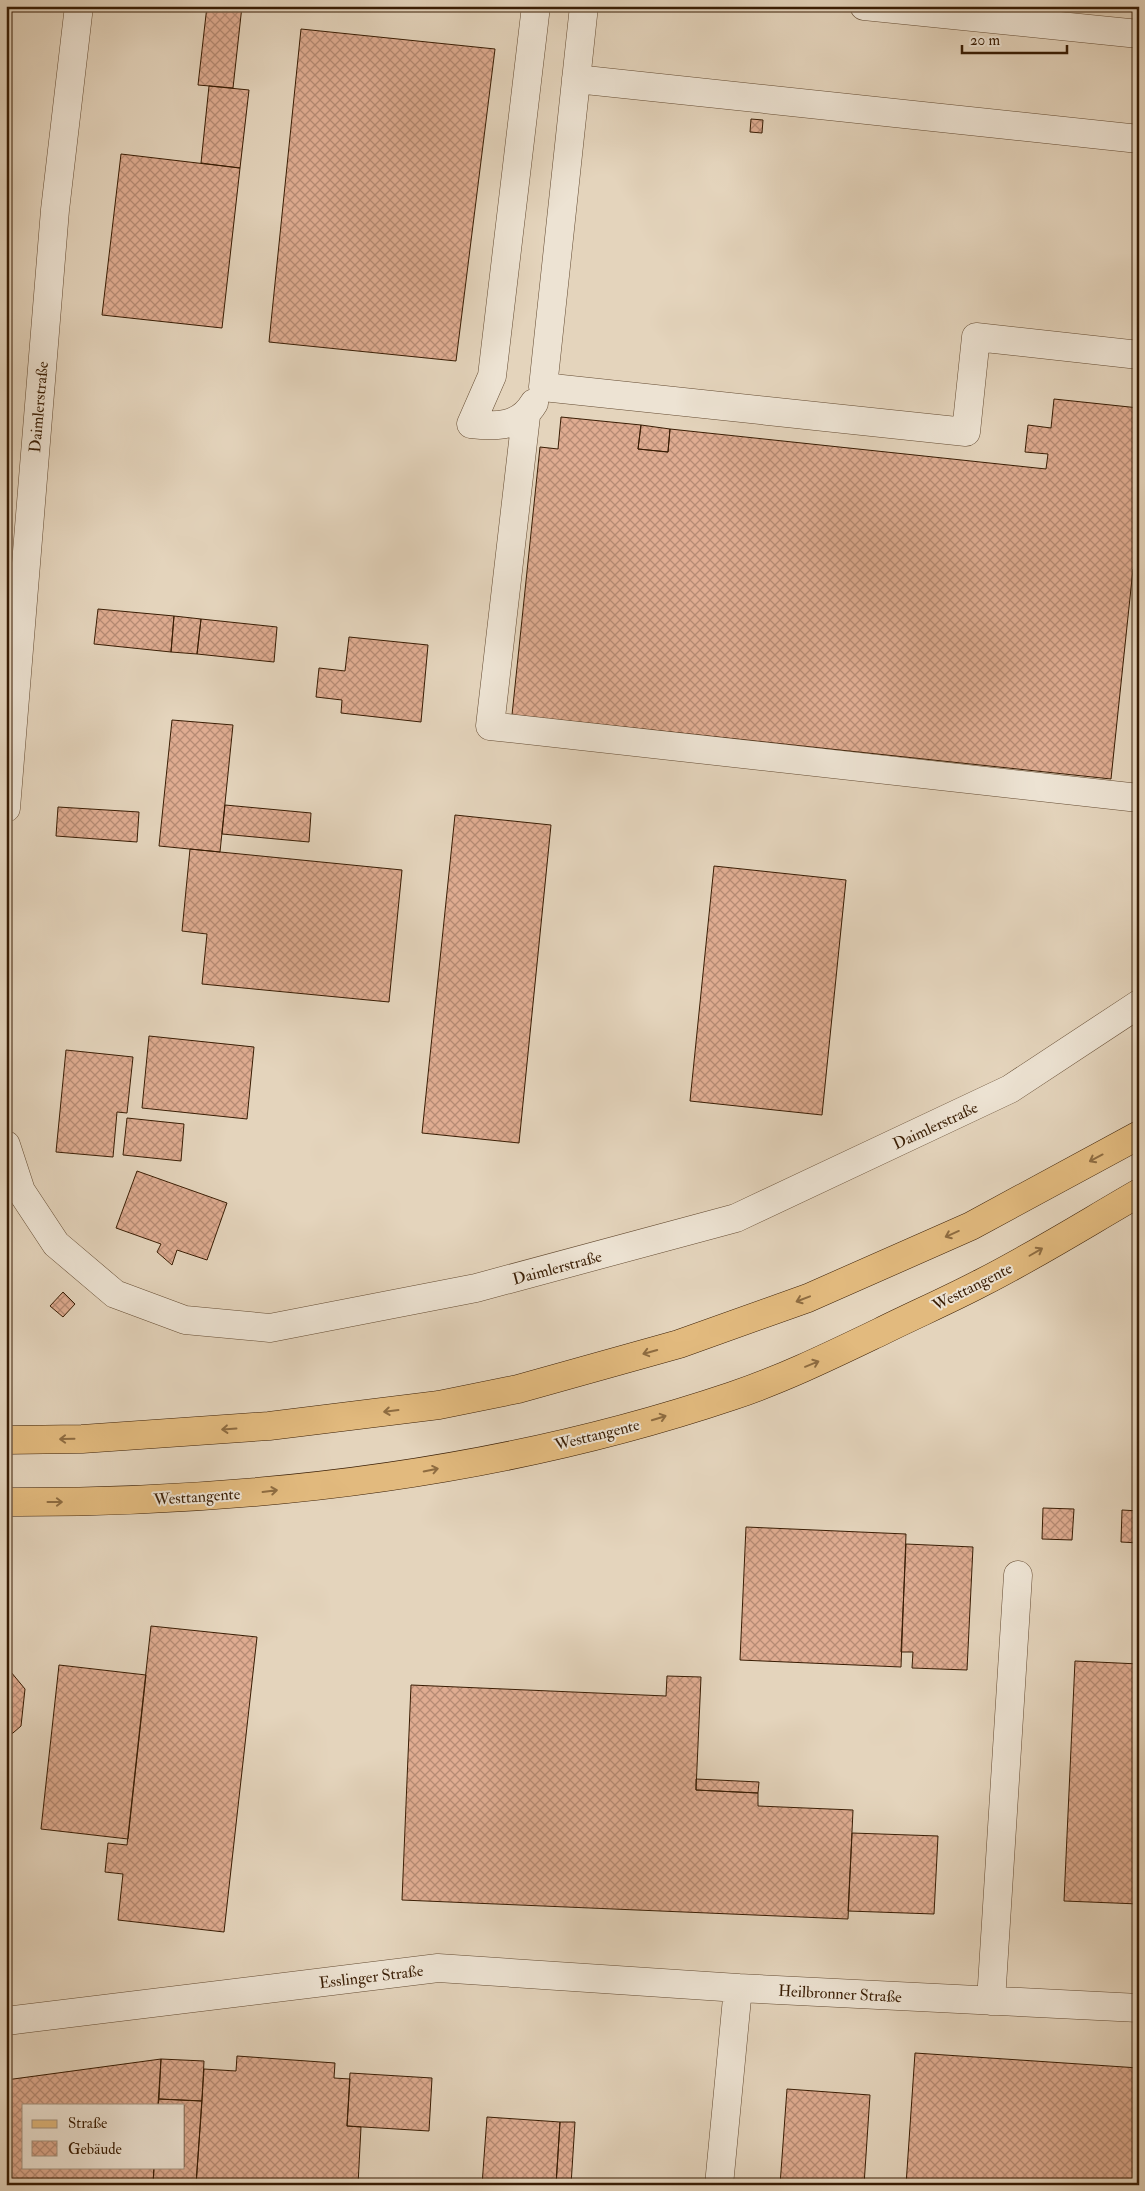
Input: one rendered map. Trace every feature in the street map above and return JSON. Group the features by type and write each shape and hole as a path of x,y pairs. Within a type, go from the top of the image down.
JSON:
{"main road":[{"path":"6,1440 82,1439 270,1426 439,1405 518,1389 679,1344 808,1298 971,1226 1139,1135"},
{"name":"Westtangente","path":"6,1502 83,1502 264,1492 414,1473 596,1436 733,1396 823,1360 984,1281 1139,1193"}],"street":[{"name":"Daimlerstraße","path":"6,808 55,210 78,6"},
{"path":"526,416 496,427 471,424 492,376 536,6"},
{"path":"584,6 543,387 526,416 490,726 1139,798"},
{"path":"864,6 1139,34"},
{"path":"576,78 1139,139"},
{"path":"543,387 966,432 976,338 1139,354"},
{"name":"Daimlerstraße","path":"6,1145 21,1191 56,1244 115,1294 185,1320 270,1328 476,1288 736,1218 1010,1089 1139,1004"},
{"path":"991,2001 1018,1575"},
{"name":"Esslinger Straße","path":"6,2022 438,1968 738,1988"},
{"path":"719,2185 738,1988"},
{"name":"Heilbronner Straße","path":"738,1988 1139,2008"}],"building":[{"path":"207,6 242,6 233,88 198,85"},
{"path":"301,29 495,49 456,361 269,342"},
{"path":"209,86 249,90 240,168 201,163"},
{"path":"751,119 763,120 762,133 750,132"},
{"path":"121,154 240,168 222,328 102,315"},
{"path":"1054,399 1139,408 1139,569 1133,569 1111,779 512,715 540,447 558,449 561,417 641,425 638,449 668,452 670,429 1046,469 1048,454 1025,452 1028,425 1051,428"},
{"path":"641,425 670,429 668,452 638,449"},
{"path":"98,609 174,616 171,652 94,644"},
{"path":"174,616 201,619 197,654 171,652"},
{"path":"201,619 277,627 274,662 197,654"},
{"path":"349,637 428,645 421,722 341,713 342,700 316,697 319,668 345,671"},
{"path":"172,720 233,725 220,852 159,846"},
{"path":"225,805 311,813 309,842 222,834"},
{"path":"58,807 139,812 137,842 56,836"},
{"path":"455,815 551,825 519,1143 422,1133"},
{"path":"190,849 402,870 389,1002 202,984 207,934 182,931"},
{"path":"714,866 846,880 822,1115 690,1101"},
{"path":"149,1036 254,1047 247,1119 142,1108"},
{"path":"66,1050 133,1057 127,1113 117,1112 113,1157 56,1152"},
{"path":"127,1118 184,1124 181,1161 123,1155"},
{"path":"137,1171 227,1203 207,1260 177,1250 172,1265 157,1252 161,1244 116,1228"},
{"path":"63,1292 75,1304 63,1317 50,1306"},
{"path":"1043,1508 1074,1509 1072,1540 1042,1539"},
{"path":"1122,1510 1139,1511 1139,1543 1121,1542"},
{"path":"746,1527 906,1534 901,1667 740,1660"},
{"path":"906,1544 973,1547 967,1670 912,1668 913,1652 901,1652"},
{"path":"151,1626 257,1637 224,1932 118,1920 123,1874 105,1872 108,1843 127,1845"},
{"path":"1075,1661 1139,1664 1139,1904 1064,1901"},
{"path":"59,1665 146,1675 128,1839 41,1829"},
{"path":"6,1666 25,1689 21,1726 6,1739"},
{"path":"667,1676 701,1677 696,1790 758,1793 758,1806 853,1810 848,1919 402,1900 411,1685 666,1696"},
{"path":"696,1779 759,1782 758,1793 696,1790"},
{"path":"852,1833 938,1836 934,1914 848,1911"},
{"path":"915,2053 1139,2068 1139,2185 906,2185"},
{"path":"237,2056 335,2063 334,2078 350,2079 347,2126 361,2127 358,2185 196,2185 204,2069 236,2071"},
{"path":"161,2059 158,2104 22,2104 22,2168 154,2168 153,2185 6,2185 6,2080"},
{"path":"161,2059 204,2061 202,2101 159,2099"},
{"path":"350,2073 432,2078 429,2131 347,2126"},
{"path":"787,2089 870,2095 864,2185 780,2185"},
{"path":"159,2099 202,2101 196,2185 153,2185 154,2168 185,2168 185,2104 158,2104"},
{"path":"487,2117 560,2122 556,2185 482,2185"},
{"path":"560,2122 575,2122 571,2185 556,2185"}]}
